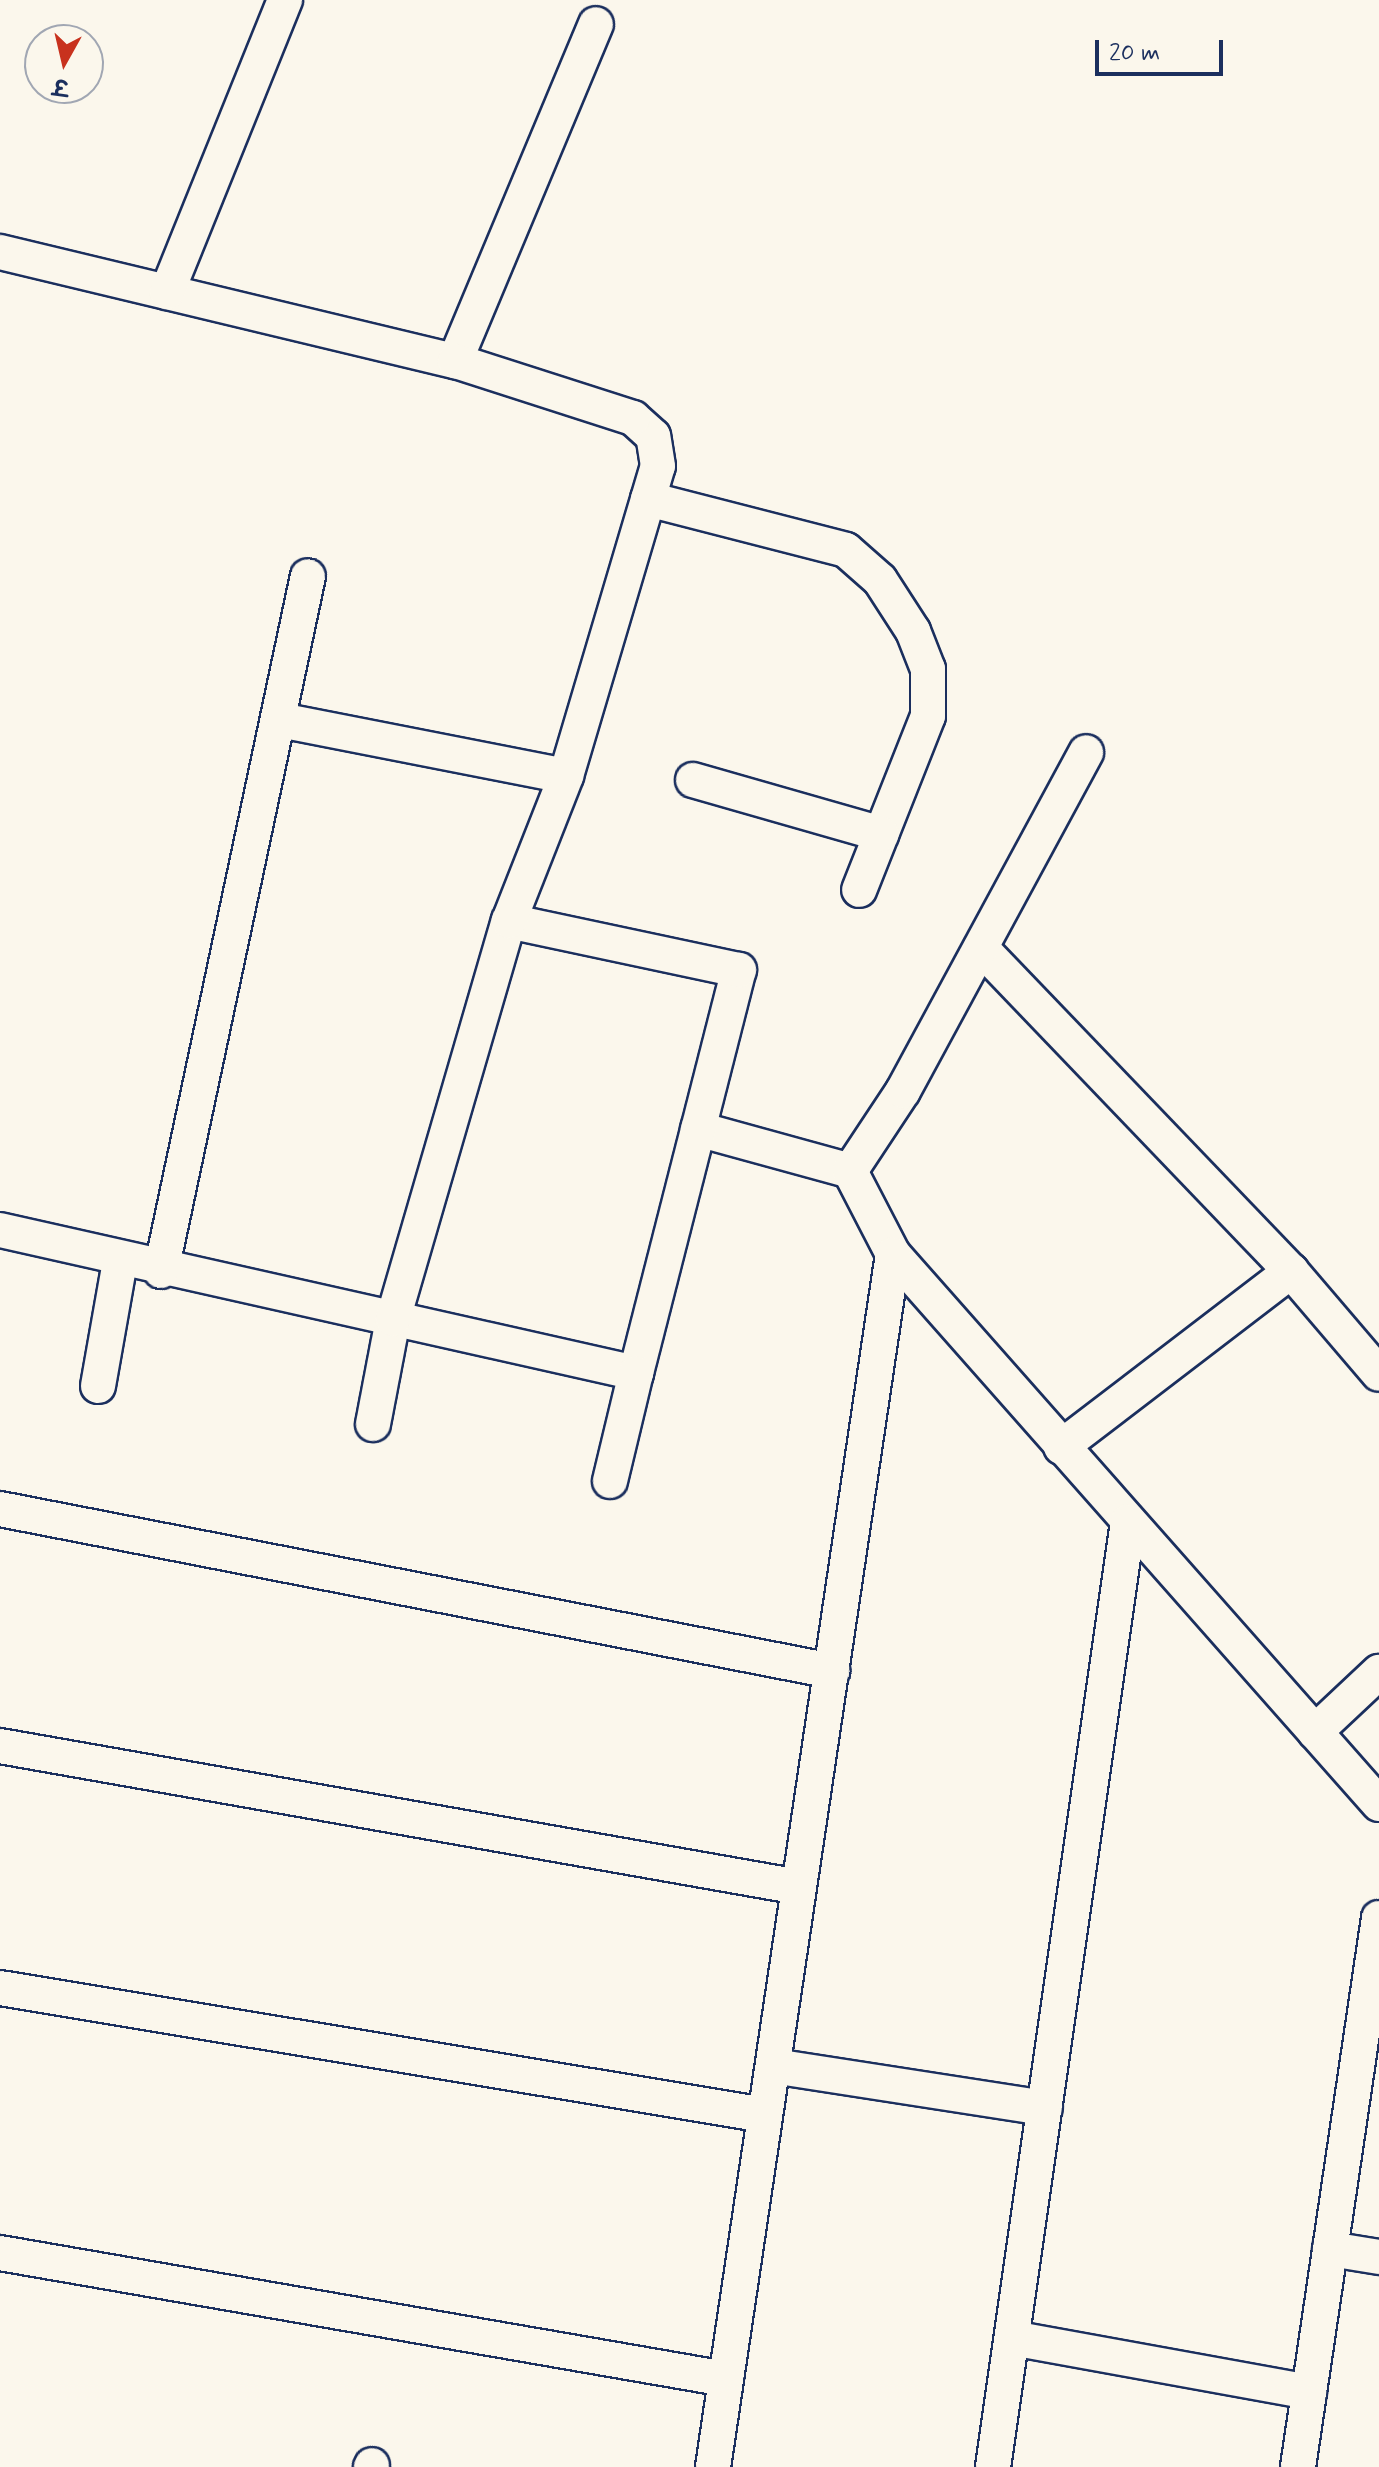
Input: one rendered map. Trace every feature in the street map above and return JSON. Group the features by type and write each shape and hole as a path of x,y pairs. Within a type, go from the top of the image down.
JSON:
{"street":[{"path":"167,292 285,0"},
{"path":"455,361 596,24"},
{"path":"0,252 455,361 633,418 657,447 648,499 566,776 509,921 393,1319 373,1424"},
{"path":"648,499 846,550 880,580 928,669 928,716 859,890"},
{"path":"161,1271 280,720 308,576"},
{"path":"280,720 566,776"},
{"path":"850,1171 903,1091 1086,752"},
{"path":"693,780 881,834"},
{"path":"509,921 739,970 610,1481"},
{"path":"981,948 1291,1271 1379,1374"},
{"path":"698,1129 850,1171 893,1254 1379,1804"},
{"path":"0,1230 161,1271 636,1373"},
{"path":"713,2467 893,1254"},
{"path":"98,1386 120,1261"},
{"path":"1061,1447 1291,1271"},
{"path":"0,1509 832,1671"},
{"path":"993,2467 1128,1522"},
{"path":"1315,1732 1379,1672"},
{"path":"0,1746 799,1887"},
{"path":"1298,2467 1379,1918"},
{"path":"0,1988 765,2115"},
{"path":"773,2066 1045,2108"},
{"path":"1330,2249 1379,2257"},
{"path":"0,2253 726,2379"},
{"path":"1012,2338 1309,2392"}]}
